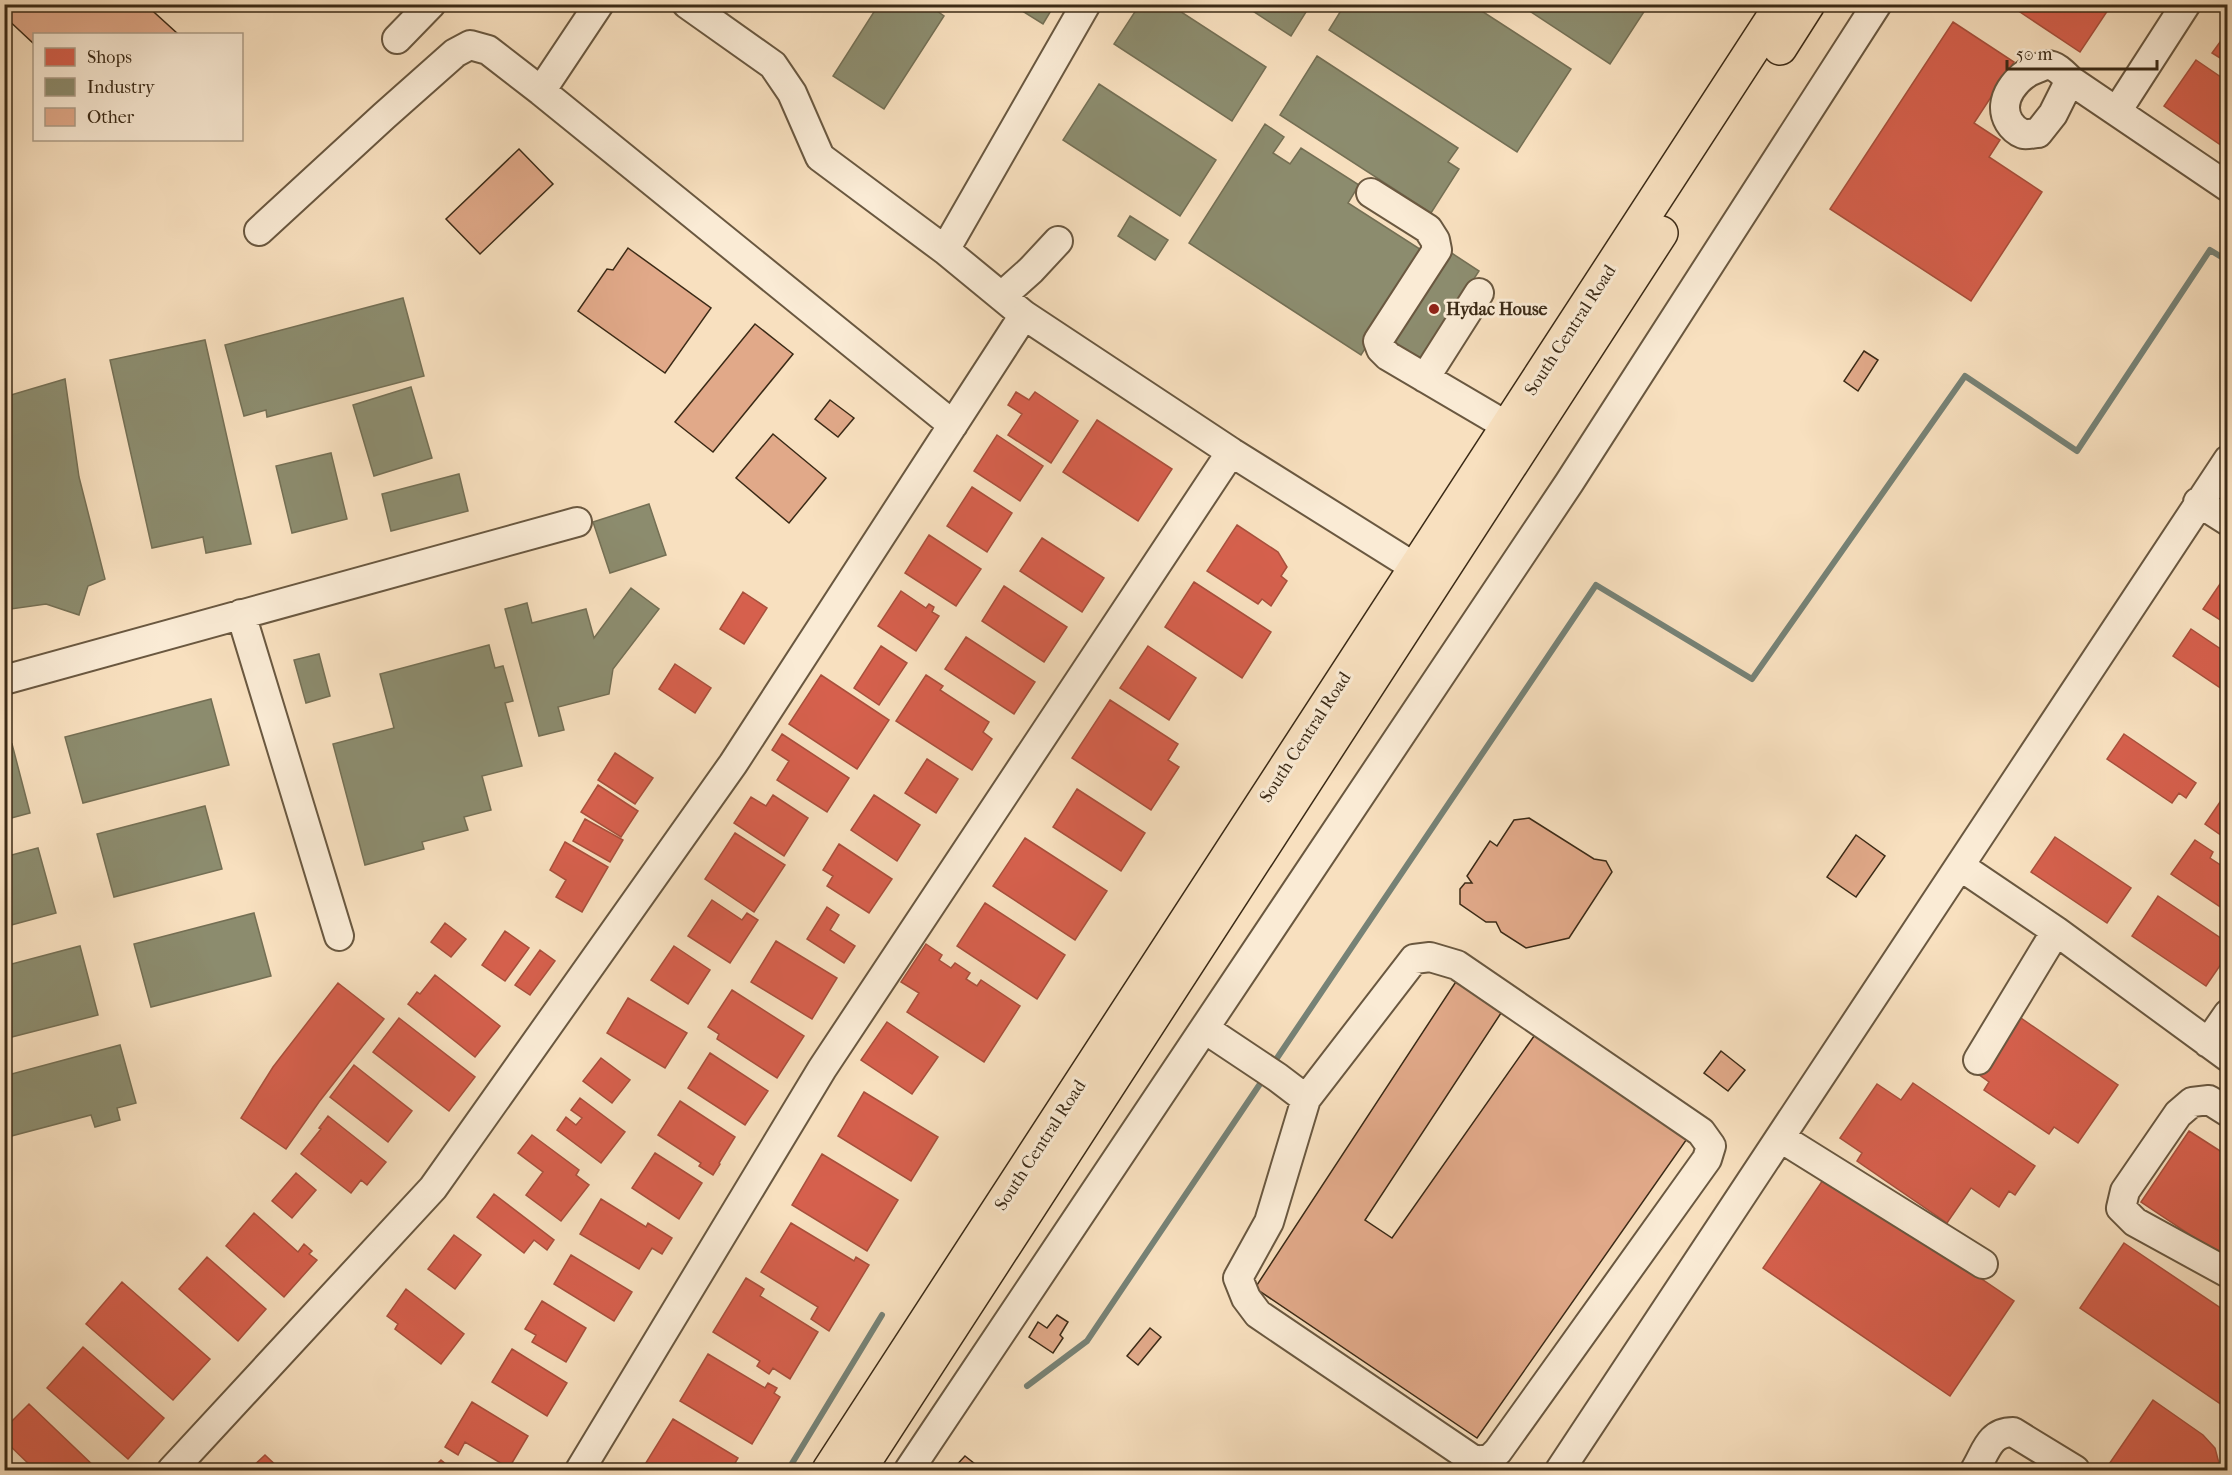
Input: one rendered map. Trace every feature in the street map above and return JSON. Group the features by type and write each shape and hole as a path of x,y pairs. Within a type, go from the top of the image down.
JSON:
{"main road":[{"name":"South Central Road","path":"859,1470 1426,573 1507,426 1782,4"},
{"name":"South Central Road","path":"829,1470 1808,4"}],"street":[{"path":"397,39 431,4"},
{"path":"541,92 600,4"},
{"path":"687,4 773,65 792,93 820,157 945,250 1024,315 1231,452 1426,573"},
{"path":"945,250 1086,4"},
{"path":"909,1470 1569,483 1877,4"},
{"path":"2116,111 2186,4"},
{"path":"259,231 455,53 470,45 488,50 953,425"},
{"path":"2070,80 2228,187"},
{"path":"1371,193 1428,229 1435,240 1437,250 1378,342 1381,348 1388,356 1507,426"},
{"path":"1002,296 1058,241"},
{"path":"1425,378 1479,293"},
{"path":"172,1470 433,1188 733,764 1024,315"},
{"path":"580,1470 822,1069 1231,452"},
{"path":"1560,1470 2198,502 2228,460"},
{"path":"2198,502 2228,521"},
{"path":"4,680 577,522"},
{"path":"241,614 339,936"},
{"path":"1960,866 2056,932 2218,1050 2228,1014"},
{"path":"1978,1060 2056,932"},
{"path":"1430,957 1457,964 1701,1132 1711,1146 1707,1159 1498,1451 1490,1459 1475,1461 1258,1314 1246,1298 1238,1278 1269,1222 1306,1099 1414,959 1430,957"},
{"path":"1205,1029 1306,1099"},
{"path":"2228,1112 2209,1100 2192,1102 2178,1114 2125,1191 2121,1208 2135,1222 2228,1273"},
{"path":"1780,1138 1983,1264"},
{"path":"1976,1470 1995,1436 2002,1432 2013,1432 2075,1470"}],"building: Shops":[{"path":"2008,4 2112,4 2080,52"},
{"path":"1953,22 2014,62 1974,123 2000,140 1989,157 2042,192 1971,301 1830,209"},
{"path":"2228,31 2228,63 2212,53"},
{"path":"2196,60 2228,82 2228,150 2164,106"},
{"path":"1016,392 1029,400 1035,392 1078,421 1051,463 1008,435 1022,414 1008,405"},
{"path":"1097,420 1172,469 1138,521 1063,472"},
{"path":"997,435 1043,466 1020,501 974,471"},
{"path":"972,487 1012,513 987,552 947,526"},
{"path":"1237,525 1278,552 1287,567 1281,576 1287,581 1271,606 1262,599 1258,604 1207,571"},
{"path":"929,535 981,569 956,606 905,573"},
{"path":"1042,538 1104,578 1082,612 1020,571"},
{"path":"2224,578 2228,581 2228,625 2203,609"},
{"path":"1194,582 1271,632 1242,678 1165,627"},
{"path":"1004,586 1067,627 1044,662 982,621"},
{"path":"901,591 926,608 929,604 934,607 932,612 939,616 916,651 878,626"},
{"path":"743,592 767,608 744,644 720,629"},
{"path":"2191,629 2228,654 2228,693 2173,656"},
{"path":"966,637 1035,682 1014,714 945,669"},
{"path":"881,646 907,663 879,705 854,688"},
{"path":"1148,646 1196,678 1169,720 1120,688"},
{"path":"675,664 711,688 695,713 659,689"},
{"path":"821,675 889,720 857,769 789,724"},
{"path":"926,675 943,686 940,690 989,722 983,732 992,739 972,770 896,721"},
{"path":"1110,700 1178,744 1168,760 1179,767 1151,810 1072,758"},
{"path":"782,734 849,778 827,812 777,780 789,761 772,750"},
{"path":"2124,734 2196,783 2186,798 2179,793 2172,803 2107,759"},
{"path":"615,753 653,778 635,804 598,780"},
{"path":"927,759 958,779 936,813 905,793"},
{"path":"598,785 638,811 621,837 581,812"},
{"path":"1077,789 1145,833 1121,871 1053,827"},
{"path":"773,795 808,818 784,856 734,823 751,797 766,806"},
{"path":"874,795 920,825 897,861 851,830"},
{"path":"2222,799 2228,803 2228,840 2205,824"},
{"path":"585,819 623,840 610,862 573,841"},
{"path":"735,833 785,865 754,912 705,879"},
{"path":"2055,837 2131,888 2107,923 2031,872"},
{"path":"1025,838 1107,891 1075,940 993,886"},
{"path":"2195,840 2213,852 2210,858 2228,870 2228,912 2171,874"},
{"path":"565,842 608,867 582,912 556,897 566,880 550,870"},
{"path":"839,844 892,879 869,913 827,886 833,876 823,870"},
{"path":"2158,896 2228,943 2228,954 2206,986 2132,936"},
{"path":"712,900 742,920 747,913 758,920 730,963 688,936"},
{"path":"985,903 1065,955 1037,999 957,946"},
{"path":"827,907 839,915 830,930 855,946 844,963 807,939"},
{"path":"445,923 466,939 451,957 431,942"},
{"path":"505,931 529,948 505,981 482,965"},
{"path":"776,941 837,978 812,1019 751,982"},
{"path":"926,944 942,955 939,960 951,968 955,963 970,973 966,979 977,986 981,980 1020,1006 984,1062 907,1012 919,993 901,982"},
{"path":"674,946 710,970 688,1004 651,980"},
{"path":"540,950 555,961 530,995 515,985"},
{"path":"435,975 500,1026 475,1057 408,1004 417,992 420,994"},
{"path":"338,983 384,1019 319,1102 286,1149 241,1118 273,1067"},
{"path":"732,990 804,1036 777,1078 717,1039 719,1034 708,1027"},
{"path":"628,998 687,1033 665,1068 607,1033"},
{"path":"2018,1016 2118,1085 2078,1143 2054,1127 2049,1134 1984,1090 1989,1082 1978,1074"},
{"path":"399,1018 475,1077 449,1111 373,1052"},
{"path":"887,1022 938,1057 912,1094 861,1060"},
{"path":"710,1053 768,1091 745,1125 688,1088"},
{"path":"601,1058 630,1080 612,1103 583,1081"},
{"path":"354,1065 412,1111 388,1142 330,1097"},
{"path":"1913,1083 2035,1166 2015,1195 2009,1191 1999,1207 1971,1188 1947,1223 1857,1161 1862,1153 1840,1138 1877,1084 1901,1100"},
{"path":"864,1092 938,1137 911,1181 838,1136"},
{"path":"580,1098 625,1132 601,1163 557,1130 566,1117 576,1125 582,1118 571,1110"},
{"path":"680,1101 735,1137 713,1175 699,1166 701,1163 658,1135"},
{"path":"328,1116 386,1162 367,1185 361,1180 351,1193 301,1154 321,1129 319,1128"},
{"path":"2189,1131 2228,1156 2228,1260 2141,1202"},
{"path":"532,1135 579,1170 576,1175 589,1185 561,1221 526,1195 543,1172 518,1153"},
{"path":"655,1153 702,1183 679,1219 632,1188"},
{"path":"822,1154 898,1200 867,1251 792,1205"},
{"path":"296,1173 316,1190 292,1218 272,1201"},
{"path":"1827,1174 2014,1301 1950,1396 1763,1268"},
{"path":"494,1194 554,1240 547,1250 534,1240 524,1253 477,1217"},
{"path":"601,1199 646,1227 648,1223 672,1238 662,1254 652,1248 639,1269 580,1234"},
{"path":"254,1213 298,1252 304,1244 312,1251 309,1254 317,1260 284,1297 226,1246"},
{"path":"791,1223 854,1261 856,1257 869,1265 829,1331 811,1319 818,1307 761,1272"},
{"path":"454,1235 481,1255 455,1289 428,1269"},
{"path":"2124,1243 2228,1313 2228,1409 2080,1308"},
{"path":"571,1255 632,1292 614,1321 554,1284"},
{"path":"207,1257 266,1309 238,1341 179,1289"},
{"path":"746,1278 764,1289 760,1296 818,1332 790,1379 773,1368 769,1374 757,1366 760,1361 713,1332"},
{"path":"122,1282 210,1359 173,1400 86,1324"},
{"path":"406,1289 464,1334 441,1364 395,1329 398,1324 387,1316"},
{"path":"542,1301 586,1328 566,1362 532,1342 536,1335 525,1329"},
{"path":"83,1347 164,1418 128,1459 47,1388"},
{"path":"512,1349 567,1383 547,1416 492,1382"},
{"path":"708,1354 765,1388 768,1383 777,1388 774,1393 780,1397 752,1444 680,1401"},
{"path":"2153,1400 2203,1435 2215,1448 2220,1467 2217,1470 2105,1470"},
{"path":"472,1402 528,1436 509,1468 465,1442 458,1455 445,1447"},
{"path":"29,1404 98,1470 35,1470 4,1440 4,1429"},
{"path":"673,1419 738,1458 731,1470 651,1470 644,1466"},
{"path":"265,1455 281,1470 249,1470"},
{"path":"441,1460 453,1470 431,1470"}],"building: Industry":[{"path":"879,4 927,4 944,16 884,109 833,76"},
{"path":"1011,4 1055,4 1043,24"},
{"path":"1140,4 1169,4 1266,67 1232,121 1114,44"},
{"path":"1242,4 1311,4 1291,36"},
{"path":"1345,4 1471,4 1571,69 1517,152 1329,30"},
{"path":"1519,4 1649,4 1610,64"},
{"path":"1317,56 1458,148 1448,162 1459,169 1431,213 1280,115"},
{"path":"1099,84 1216,160 1180,216 1063,140"},
{"path":"1265,124 1284,137 1273,153 1290,164 1301,148 1359,185 1348,203 1426,253 1361,355 1189,243"},
{"path":"1130,216 1168,240 1155,260 1118,236"},
{"name":"Hydac House","path":"1450,252 1479,271 1419,364 1390,346"},
{"path":"403,298 424,376 267,417 266,410 244,416 225,345"},
{"path":"205,340 251,544 206,553 203,537 152,548 110,360"},
{"path":"65,379 79,477 105,579 88,586 79,615 46,604 4,610 4,397"},
{"path":"411,387 432,458 374,476 353,405"},
{"path":"331,453 347,519 292,533 276,466"},
{"path":"459,474 468,511 391,531 382,494"},
{"path":"649,504 666,555 610,573 593,522"},
{"path":"631,588 659,609 613,669 609,694 558,707 564,730 539,736 505,609 527,603 532,623 586,609 594,638"},
{"path":"489,645 495,668 503,666 513,701 505,703 522,766 482,776 491,810 464,817 468,830 422,842 424,849 365,865 333,744 394,728 380,674"},
{"path":"319,654 330,696 306,703 294,660"},
{"path":"211,699 229,765 83,803 65,737"},
{"path":"12,744 30,813 4,820 4,746"},
{"path":"205,806 222,869 114,897 97,834"},
{"path":"38,848 56,913 4,927 4,857"},
{"path":"254,913 271,976 151,1007 134,944"},
{"path":"80,946 98,1015 4,1039 4,966"},
{"path":"120,1045 136,1103 117,1108 120,1120 95,1127 91,1115 4,1138 4,1076"}],"building: Other":[{"path":"4,4 145,4 177,33 33,33 33,43 4,16"},
{"path":"519,149 553,184 480,254 446,219"},
{"path":"628,248 711,308 665,373 578,311 607,269 613,270"},
{"path":"755,324 793,354 713,452 675,422"},
{"path":"1864,351 1878,360 1858,391 1844,381"},
{"path":"830,400 854,418 838,437 815,419"},
{"path":"773,434 826,478 789,523 736,478"},
{"path":"1529,818 1594,859 1606,861 1612,872 1569,938 1526,948 1501,932 1496,922 1486,922 1460,904 1460,889 1465,883 1472,883 1467,876 1490,841 1497,846 1514,820"},
{"path":"1856,835 1885,856 1856,897 1827,877"},
{"path":"1459,977 1505,1007 1365,1220 1392,1238 1539,1029 1689,1136 1477,1438 1255,1288"},
{"path":"1721,1051 1745,1070 1728,1091 1704,1073"},
{"path":"1057,1315 1068,1322 1060,1335 1063,1338 1053,1353 1029,1337 1038,1322 1047,1328"},
{"path":"1150,1328 1161,1337 1138,1365 1127,1356"},
{"path":"965,1456 980,1468 952,1470"}],"waterway":[{"path":"1273,1064 1596,585 1752,679 1965,376 2077,451 2210,250 2228,261"},
{"path":"1027,1386 1087,1341 1264,1078"},
{"path":"788,1470 882,1315"}],"place":[{"name":"Hydac House","path":"1434,309"}]}
